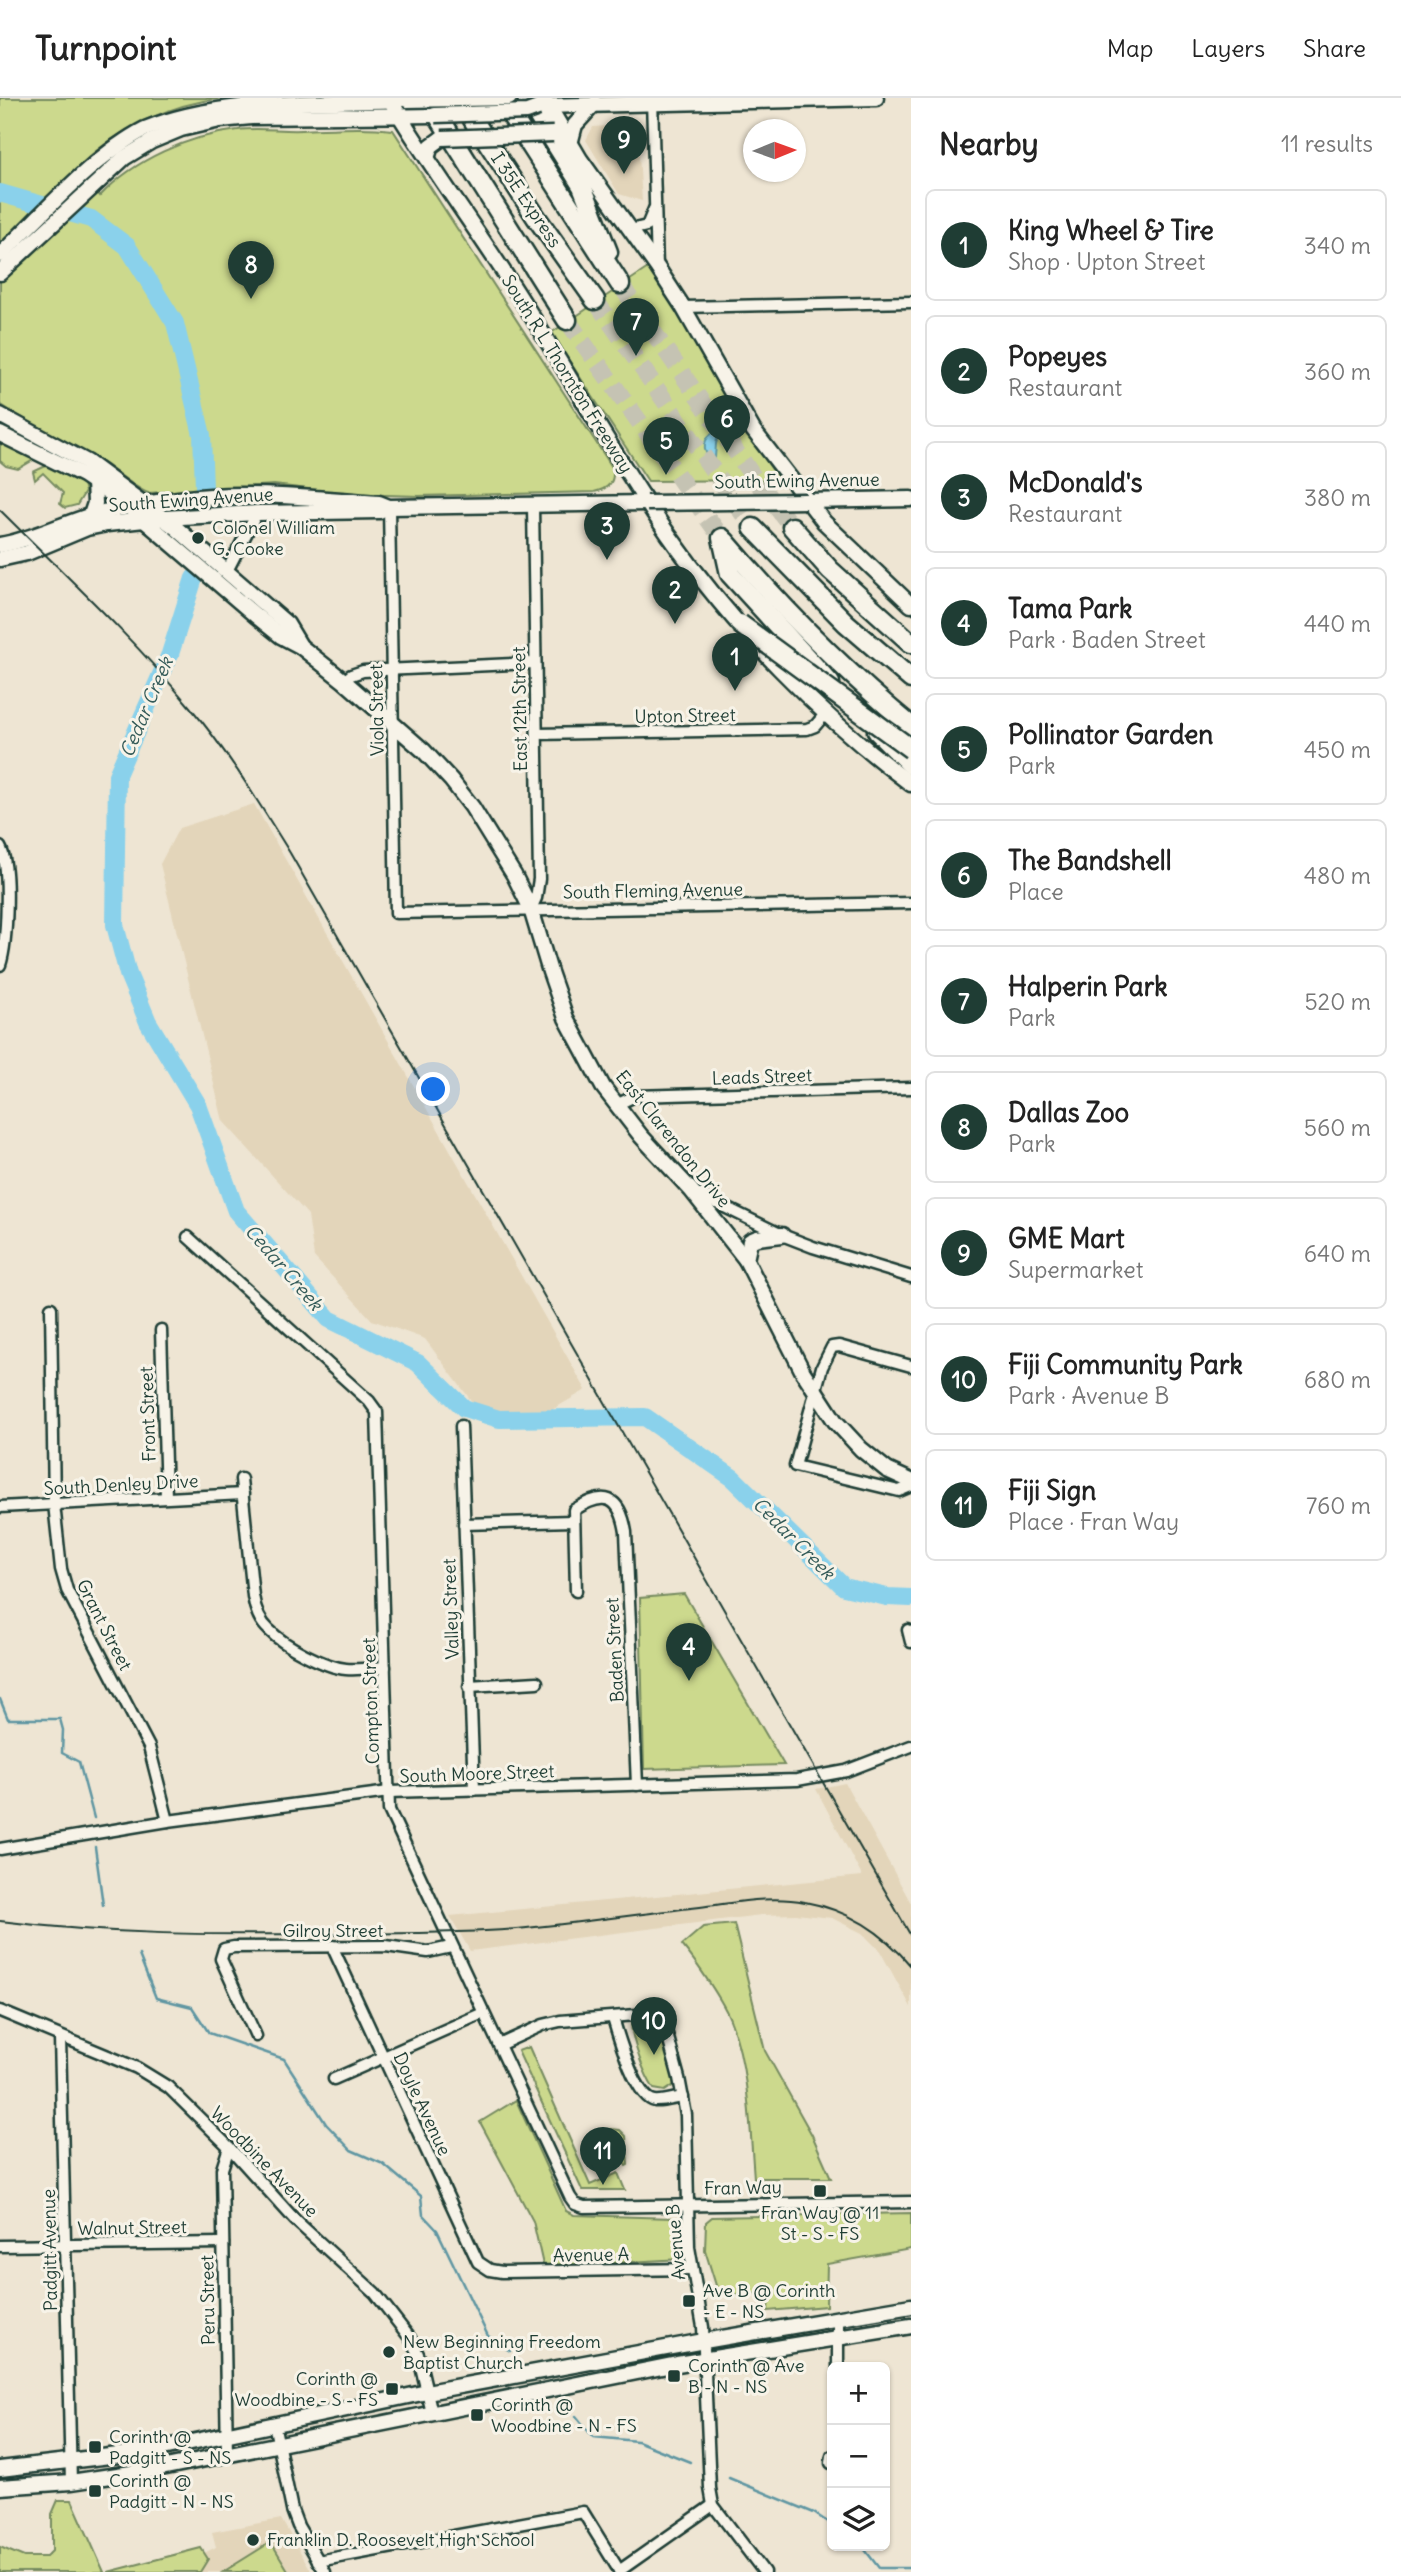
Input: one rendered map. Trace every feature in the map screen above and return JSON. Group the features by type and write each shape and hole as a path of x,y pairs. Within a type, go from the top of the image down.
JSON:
{"highway":[{"name":"South R L Thornton Freeway","path":"427,98 567,320"},
{"name":"I 35E Express","path":"459,98 536,217 595,300"},
{"path":"500,98 620,284 582,186 537,101"},
{"path":"792,527 830,570 911,643"},
{"path":"753,528 845,623 911,679"},
{"path":"911,726 883,703 759,581 719,534 730,574 805,658 911,765"},
{"path":"740,624 911,749"}],"main road":[{"path":"252,110 390,99 509,98"},
{"path":"0,273 96,173 115,148 145,129 178,116 216,107 414,116 527,112 537,101 595,103 876,98"},
{"name":"South R L Thornton Freeway","path":"390,99 676,545 740,624 826,713 911,784"},
{"path":"537,101 657,267 683,307 753,430 824,522 911,605"},
{"path":"570,144 575,125 595,103"},
{"path":"427,158 431,146 442,138 553,134 570,144"},
{"path":"0,255 96,173"},
{"name":"East Clarendon Drive","path":"0,415 87,462 137,506 143,520 281,636 300,646 344,681 442,770 472,807 514,875 531,909 566,1018 585,1057 616,1105 691,1190 746,1260 815,1393 835,1421 861,1449 887,1469 911,1480"},
{"name":"East Clarendon Drive","path":"0,434 64,464 163,518 287,624 300,646"},
{"path":"91,515 95,503 94,482"},
{"name":"South Ewing Avenue","path":"0,545 35,536 91,515 137,506 239,495 379,503 389,507 911,499"},
{"path":"257,513 275,496"},
{"name":"South Ewing Avenue","path":"0,559 27,554 87,528 143,520 257,513 378,512 389,507"},
{"path":"746,1260 750,1241 782,1235"},
{"path":"0,2469 144,2452 427,2392 911,2306"},
{"path":"0,2487 130,2474 704,2360 911,2326"},
{"path":"506,2377 510,2397"}],"street":[{"path":"652,100 654,208 658,218 657,267"},
{"path":"630,230 647,226 654,208"},
{"path":"683,307 911,302"},
{"name":"East 12th Street","path":"531,909 539,879 533,506"},
{"name":"Viola Street","path":"389,507 396,914"},
{"path":"227,571 257,513"},
{"path":"344,681 362,671 393,668 534,663"},
{"name":"Upton Street","path":"537,734 807,729 815,726 826,713"},
{"path":"0,965 5,940 5,862 1,849"},
{"name":"South Fleming Avenue","path":"396,914 531,909 911,903"},
{"name":"Leads Street","path":"616,1105 635,1096 911,1088"},
{"path":"691,1190 782,1235 844,1258 911,1277"},
{"name":"Compton Street","path":"188,1237 369,1401 377,1412 388,1810 569,2197 575,2204"},
{"name":"Grant Street","path":"51,1308 54,1504 61,1569 67,1590 149,1747 168,1821"},
{"name":"Front Street","path":"161,1330 166,1497"},
{"path":"911,1366 839,1346 832,1347 825,1356 795,1466 899,1491 911,1486"},
{"name":"Valley Street","path":"461,1426 474,1790"},
{"path":"241,1479 253,1596 256,1612 269,1630 288,1645 328,1664 347,1669 385,1667"},
{"name":"South Denley Drive","path":"0,1507 243,1494"},
{"name":"Baden Street","path":"574,1516 584,1504 602,1500 613,1501 620,1506 623,1514 637,1785"},
{"path":"464,1524 574,1516 576,1591"},
{"path":"908,1630 911,1642"},
{"path":"469,1686 537,1682"},
{"name":"South Moore Street","path":"0,1849 168,1821 389,1792 821,1778 911,1746"},
{"name":"Doyle Avenue","path":"332,1946 478,2262 490,2270"},
{"name":"Gilroy Street","path":"256,2036 222,1959 222,1953 229,1948 386,1946 428,1952 452,1947"},
{"name":"Woodbine Avenue","path":"0,2011 155,2078 229,2147 286,2210 375,2293 410,2338 418,2354 432,2413"},
{"path":"334,2079 382,2055 483,2013"},
{"name":"Avenue B","path":"613,2018 656,2014 663,2019 683,2097 692,2269 704,2341 709,2487 713,2505 764,2572"},
{"path":"499,2045 552,2023 613,2018 619,2040 640,2090 647,2098 654,2101 683,2097"},
{"name":"Padgitt Avenue","path":"60,2038 71,2482"},
{"name":"Peru Street","path":"227,2454 222,2169 229,2147"},
{"name":"Fran Way","path":"575,2204 584,2207 911,2202"},
{"name":"Walnut Street","path":"0,2246 223,2243"},
{"name":"Avenue A","path":"490,2270 692,2269"},
{"path":"838,2318 838,2362"},
{"path":"274,2423 292,2510 324,2572"},
{"path":"318,2561 583,2512 619,2572 713,2505"}],"shaded area":[{"path":"637,124 642,201 619,194 586,140 593,127"},
{"path":"254,804 586,1390 550,1411 479,1411 425,1339 372,1320 314,1257 308,1215 223,1121 160,864 179,828"},
{"path":"845,1783 911,1903 911,2007 880,1951 862,1933 832,1918 796,1914 761,1915 470,1951 450,1916 862,1876 816,1789"},
{"name":"Franklin D. Roosevelt High School","path":"281,2519 312,2572 167,2572 216,2547 212,2532"}],"green space":[{"path":"0,98 223,98 183,106 145,120 93,153 78,167 100,196 129,171 163,151 219,133 254,129 393,130 612,467 612,481 603,489 594,492 419,496 351,494 274,485 148,493 103,463 0,404"},
{"path":"648,268 674,302 673,305 691,332 741,423 779,480 648,481 551,333"},
{"path":"0,437 35,459 18,469 6,466 0,461"},
{"path":"50,464 83,484 85,492 77,505 65,508 60,504 63,493 43,473 35,480 33,472"},
{"path":"684,1594 784,1765 644,1769 640,1598"},
{"path":"734,1924 765,2051 812,2135 831,2178 754,2178 748,2099 737,2040 722,2004 682,1945 703,1927"},
{"path":"639,2019 655,2021 666,2042 674,2085 665,2091 654,2089 646,2075 631,2025"},
{"path":"529,2047 590,2185 618,2173 625,2190 582,2190 518,2051"},
{"path":"516,2100 566,2211 574,2215 673,2218 682,2259 543,2265 533,2221 480,2122"},
{"path":"611,2129 620,2130 626,2136 626,2166 615,2148"},
{"path":"911,2213 911,2249 827,2264 826,2306 768,2311 769,2293 719,2295 705,2250 706,2222 712,2217"},
{"path":"58,2500 72,2500 104,2572 0,2572 0,2547 24,2557 46,2557 52,2551 52,2514"},
{"path":"271,2542 289,2572 223,2572"},
{"path":"201,2548 208,2559 200,2572 108,2572"}],"water":[{"path":"717,430 719,432 713,461 706,453 705,444 709,436"}],"waterway":[{"name":"Cedar Creek","path":"0,193 91,219 127,246 175,323 202,435 204,487"},
{"name":"Cedar Creek","path":"194,578 170,654 117,775 115,925 128,974 148,1022 198,1105 236,1211 329,1319 418,1363 464,1408 499,1419 645,1417 733,1478 844,1587 887,1597 911,1598"},
{"path":"0,1699 8,1719 60,1719 63,1730 62,1753 79,1762 94,1818"},
{"path":"95,1847 103,1905"},
{"path":"139,1955 156,1998 192,2007 209,2033 284,2059 326,2124 351,2150 383,2164 421,2196 423,2215 437,2230 488,2336 510,2351"},
{"path":"576,2416 593,2437 637,2441 690,2462"},
{"path":"729,2478 814,2513 827,2522"},
{"path":"866,2551 879,2568 911,2568"}],"tunnel":[{"path":"620,284 754,478 792,527"},
{"path":"595,300 753,528"},
{"path":"567,320 716,530"}],"tram line":[{"path":"0,510 168,681 217,742 255,797 290,853 911,1936"},
{"path":"0,1921 163,1933 446,1933 517,1929 779,1899 821,1906 864,1924 889,1943 911,1966"}],"place":[{"name":"GME Mart","path":"624,174"},
{"name":"Dallas Zoo","path":"251,299"},
{"name":"Halperin Park","path":"636,356"},
{"name":"The Bandshell","path":"727,453"},
{"name":"Pollinator Garden","path":"666,475"},
{"name":"Colonel William G. Cooke","path":"198,538"},
{"name":"McDonald's","path":"607,560"},
{"name":"Popeyes","path":"675,624"},
{"name":"King Wheel & Tire","path":"735,691"},
{"name":"Tama Park","path":"689,1681"},
{"name":"Fiji Community Park","path":"654,2055"},
{"name":"Fiji Sign","path":"603,2185"},
{"name":"Fran Way @ 11 St - S - FS","path":"820,2191"},
{"name":"Ave B @ Corinth - E - NS","path":"689,2301"},
{"name":"New Beginning Freedom Baptist Church","path":"389,2352"},
{"name":"Corinth @ Ave B - N - NS","path":"674,2376"},
{"name":"Corinth @ Woodbine - S - FS","path":"392,2389"},
{"name":"Corinth @ Woodbine - N - FS","path":"477,2415"},
{"name":"Corinth @ Padgitt - S - NS","path":"95,2447"},
{"name":"Corinth @ Padgitt - N - NS","path":"95,2491"},
{"name":"Franklin D. Roosevelt High School","path":"253,2540"}]}
